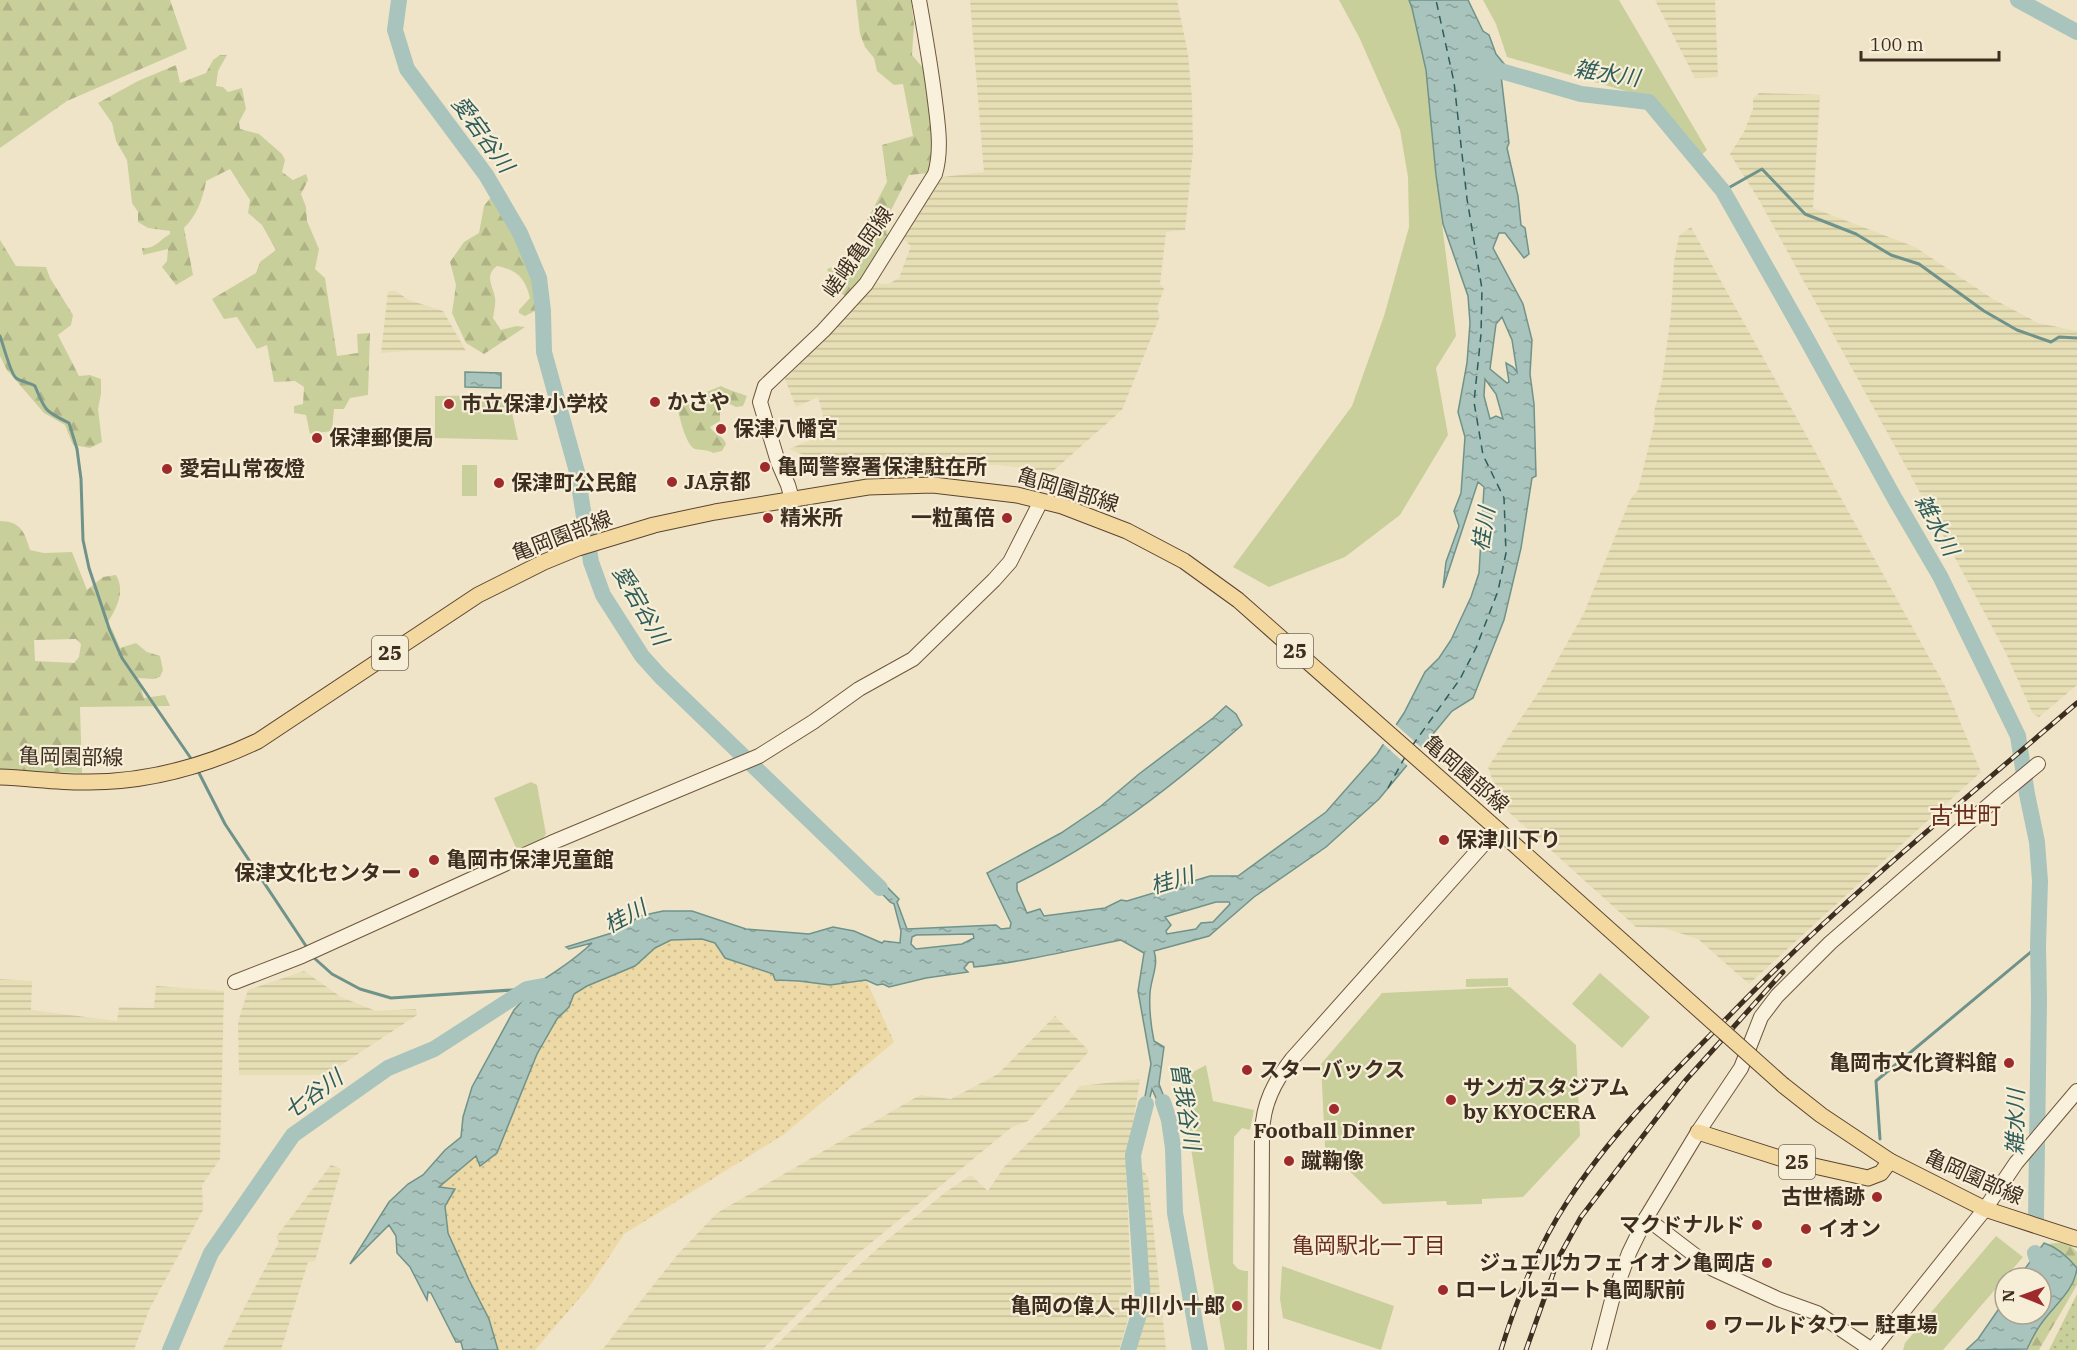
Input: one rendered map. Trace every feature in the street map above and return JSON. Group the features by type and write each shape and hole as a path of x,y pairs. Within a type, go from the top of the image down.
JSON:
{"main road":[{"name":"亀岡園部線","path":"0,777 84,782 135,779 195,766 232,753 258,741 478,595 544,562 588,545 654,525 868,487 933,485 985,489 1041,501 1069,508 1150,542 1184,561 1238,600 1783,1085 1821,1115 1890,1161 1985,1209 2077,1239"},
{"name":"亀岡園部線","path":"1698,1132 1783,1159 1868,1178 1881,1173 1890,1161"}],"street":[{"name":"嵯峨亀岡線","path":"792,499 760,402 765,386 835,319 866,284 935,174 939,137 930,60 919,0"},
{"path":"235,982 308,953 551,843 756,758 813,722 859,689 913,659 1002,571 1020,544 1041,501"},
{"path":"1599,1350 1619,1281 1629,1253 1646,1218 1698,1132 1741,1068 1761,1017 1777,996 1830,943 2038,764"},
{"path":"1261,1350 1263,1115 1270,1093 1292,1059 1497,830"},
{"path":"1646,1218 1713,1269 1778,1299 1817,1313 1872,1350 1985,1209 2016,1163 2077,1091"}],"shaded area":[{"path":"970,0 1177,0 1188,54 1192,98 1193,151 1185,230 1166,232 1160,284 1164,289 1157,308 1160,316 1122,410 1052,472 998,465 896,465 841,470 789,449 828,433 818,397 796,407 785,379 861,301 875,283 888,284 899,278 911,246 903,239 943,177 984,172"},
{"path":"1655,0 1715,0 1718,77 1695,78"},
{"path":"1759,93 1820,95 1813,208 1915,247 1993,299 2038,323 2077,331 2077,685 2039,717 2033,714 2005,651 1903,461 1759,200 1730,154 1744,132 1753,109 1753,99"},
{"path":"1691,227 1946,688 1981,772 1749,984 1698,939 1664,928 1636,927 1502,806 1488,767 1544,684 1584,613 1630,500 1638,490 1662,381 1671,314 1674,262 1679,236"},
{"path":"388,291 395,291 409,300 443,311 466,351 381,353"},
{"path":"304,971 341,997 376,1011 416,1009 417,1015 326,1075 239,1075 238,1022 248,990"},
{"path":"0,979 32,981 31,1010 117,1021 119,1007 154,1008 156,986 224,991 220,1159 202,1185 203,1210 149,1310 134,1350 0,1350"},
{"path":"1055,1016 1089,1051 1028,1121 1012,1127 855,1256 762,1350 602,1350 678,1254 717,1213 920,1095 951,1099 998,1074"},
{"path":"1140,1079 1126,1168 1132,1306 1119,1350 771,1350 845,1278 947,1191 971,1175 988,1191 1004,1167 1064,1107 1080,1086"},
{"path":"331,1165 341,1169 315,1261 308,1262 281,1350 222,1350 279,1242 276,1237"},
{"path":"1138,1168 1143,1170 1148,1177 1166,1350 1132,1350 1147,1305"}],"green space":[{"path":"0,0 170,0 187,49 67,101 0,148"},
{"path":"856,0 911,0 914,24 912,55 924,69 933,135 929,173 909,175 888,216 887,236 854,290 846,297 835,288 827,269 854,260 859,254 864,241 867,220 887,182 882,145 913,136 903,84 894,85 877,71 874,58 865,47 860,34"},
{"path":"1339,0 1409,0 1412,8 1426,70 1436,175 1456,336 1436,368 1448,435 1400,515 1345,557 1269,587 1233,567 1352,406 1384,316 1409,227 1408,177 1400,130 1359,37"},
{"path":"1483,0 1619,0 1707,150 1699,157 1650,98 1507,57 1496,24"},
{"path":"220,55 227,55 218,71 216,86 223,87 228,92 242,88 246,109 239,122 240,129 259,134 282,154 285,160 282,172 293,180 306,174 308,180 301,194 306,207 307,221 319,249 315,269 325,278 337,356 358,353 357,334 370,333 368,395 350,398 344,409 334,409 332,431 310,434 306,415 294,413 294,406 303,404 304,387 295,381 274,382 267,345 257,349 237,317 224,319 212,299 256,273 260,262 276,250 262,225 248,213 250,200 230,169 206,181 199,206 184,228 193,275 176,285 162,267 167,261 168,249 143,255 142,248 154,246 170,234 170,231 148,228 138,222 138,212 132,203 127,160 116,141 112,123 98,103 138,81 176,65 180,83 206,73 213,60"},
{"path":"491,197 527,258 537,291 539,309 525,316 519,313 530,298 526,285 515,273 497,266 490,277 495,300 493,318 501,330 516,326 525,327 484,354 466,343 452,313 456,285 450,262 464,242 479,233 484,206"},
{"path":"0,240 16,266 46,267 50,278 73,315 71,325 58,335 79,376 90,375 101,379 98,409 102,442 90,448 73,445 65,425 44,413 7,370 0,356"},
{"path":"721,386 747,396 743,406 736,407 730,404 720,408 720,421 710,427 725,441 726,444 722,451 713,453 695,449 685,435 676,400 693,405 696,404 699,395"},
{"path":"508,395 518,440 435,438 435,396"},
{"path":"462,465 477,465 477,496 462,496"},
{"path":"0,521 17,525 26,538 30,550 44,553 72,552 87,590 103,577 116,575 120,594 106,625 112,629 120,648 136,643 147,652 160,656 163,670 160,677 138,678 144,698 165,695 170,706 80,707 82,773 0,770","holes":["76,639 81,644 79,657 74,663 35,661 34,640"]},
{"path":"531,782 537,785 546,834 542,839 517,850 494,798"},
{"path":"1600,973 1650,1017 1622,1048 1572,1004"},
{"path":"1508,978 1508,986 1466,987 1466,979"},
{"name":"サンガスタジアム by KYOCERA","path":"1510,987 1576,1045 1580,1136 1523,1197 1482,1199 1482,1204 1447,1205 1446,1201 1383,1204 1325,1147 1321,1064 1382,993"},
{"path":"1206,1065 1213,1101 1254,1110 1250,1130 1242,1128 1234,1137 1233,1263 1239,1269 1248,1271 1247,1350 1225,1350 1180,1079"},
{"path":"1996,1236 2023,1257 2015,1266 1993,1266 1993,1292 1943,1350 1903,1350 1905,1343"},
{"path":"2067,1242 2077,1252 2077,1268 2066,1256 2046,1244"},
{"path":"1282,1266 1394,1306 1381,1350 1283,1318 1280,1299"},
{"path":"2077,1268 2077,1285 2039,1350 2026,1350 2039,1326 2053,1326 2053,1309 2068,1291"},
{"path":"2077,1294 2077,1350 2049,1350"}],"sand":[{"path":"703,939 715,943 725,958 773,974 785,982 799,981 830,985 866,980 894,1042 783,1135 624,1234 589,1287 535,1350 498,1350 489,1319 448,1233 445,1206 438,1187 476,1156 480,1166 497,1153 537,1054 557,1018 569,1007 574,994 587,986 635,966 655,948 671,940"}],"water":[{"name":"桂川","path":"1409,0 1468,0 1483,31 1489,35 1505,69 1529,77 1513,72 1501,75 1509,143 1507,148 1518,196 1521,225 1525,228 1529,254 1524,258 1505,233 1499,233 1493,248 1523,304 1532,340 1530,374 1534,404 1536,476 1532,478 1521,548 1504,620 1473,698 1452,711 1379,799 1326,847 1254,897 1209,936 1154,951 1155,966 1150,999 1151,1023 1154,1041 1164,1047 1159,1084 1174,1123 1167,1123 1152,1089 1143,1125 1140,1124 1151,1064 1138,991 1144,953 1121,940 992,965 974,967 973,962 969,962 964,968 968,972 926,978 889,987 866,980 830,985 775,980 773,974 725,958 715,943 702,939 671,940 655,948 635,966 587,986 574,994 569,1007 557,1019 537,1054 497,1153 480,1166 476,1156 439,1187 455,1189 445,1206 448,1233 489,1319 498,1350 463,1350 461,1342 456,1342 431,1293 428,1292 427,1300 410,1267 397,1253 396,1236 389,1225 350,1264 389,1202 408,1184 423,1175 445,1150 461,1137 463,1117 472,1087 514,1010 523,1000 521,999 483,1024 477,1023 565,965 592,943 569,949 566,947 615,932 640,916 663,911 692,911 746,929 809,934 833,927 854,931 882,943 884,941 900,943 901,931 894,904 863,874 864,870 899,899 897,902 907,929 996,925 1001,929 1010,928 1011,923 987,873 1061,833 1101,806 1226,706 1236,714 1242,725 1216,748 1106,832 1017,883 1017,890 1027,913 1040,909 1044,916 1105,908 1121,900 1127,901 1210,876 1238,876 1326,812 1377,754 1404,713 1425,672 1439,658 1451,640 1471,597 1479,573 1484,487 1478,482 1443,588 1446,562 1459,526 1454,511 1461,493 1465,437 1458,412 1467,363 1470,323 1468,296 1443,224 1426,70","holes":["1502,317 1512,340 1517,372 1506,363 1509,382 1507,383 1490,369 1496,324","1485,379 1496,394 1503,419 1496,416 1490,419 1484,396","1216,902 1229,902 1230,904 1213,922 1201,923 1196,929 1167,934 1166,931 1171,925 1165,917","973,934 974,938 962,944 916,949 911,944 912,937 916,935"]},
{"path":"465,372 501,373 501,388 465,387"},
{"path":"2044,1243 2062,1253 2077,1268 2068,1291 2053,1309 2053,1266 2027,1266"},
{"path":"1993,1317 1993,1326 2040,1326 2027,1349 1966,1350 1978,1339"}],"pier":[{"path":"1394,723 1424,750 1410,768 1381,742"}],"waterway":[{"name":"愛宕谷川","path":"399,0 395,30 407,69 486,175 520,233 539,278 544,352 577,472 591,562 603,595 642,656 660,676 880,888"},
{"path":"2018,0 2077,32"},
{"name":"雑水川","path":"1487,67 1581,94 1649,102 1723,191 1940,576 2018,736 2037,842 2040,881 2036,1219"},
{"path":"1723,191 1762,169 1805,214 1856,234 1891,255 1919,264 1984,311 2017,330 2051,342 2059,337 2077,338"},
{"path":"0,336 14,376 35,386 47,409 69,423 77,449 81,479 83,540 89,568 110,631 122,658 192,760"},
{"path":"198,771 225,824 308,949"},
{"path":"1880,1139 1876,1081 2038,946"},
{"path":"313,957 332,974 360,989 391,998 527,989"},
{"name":"七谷川","path":"170,1350 211,1253 293,1135 388,1068 434,1049 527,989 543,986"},
{"name":"曽我谷川","path":"1163,1102 1169,1120 1173,1148 1175,1213 1200,1350"},
{"path":"1128,1350 1143,1301 1133,1155 1146,1104"},
{"name":"雑水川","path":"2035,1253 2039,1266"}],"ferry route":[{"path":"1412,746 1460,679 1476,648 1498,591 1506,553 1504,498 1483,455 1474,402 1481,334 1482,289 1467,199 1454,82 1436,0"},
{"path":"1388,788 1405,757"}],"railway":[{"path":"1501,1350 1529,1274 1556,1219 1603,1152 1642,1106 1811,935 1898,856 2077,703"},
{"path":"1526,1350 1559,1257 1581,1217 1685,1081 1783,972"}],"place":[{"name":"かさや","path":"655,402"},
{"name":"市立保津小学校","path":"449,404"},
{"name":"保津八幡宮","path":"721,429"},
{"name":"保津郵便局","path":"317,438"},
{"name":"亀岡警察署保津駐在所","path":"765,467"},
{"name":"愛宕山常夜燈","path":"167,469"},
{"name":"JA京都","path":"672,482"},
{"name":"保津町公民館","path":"499,483"},
{"name":"精米所","path":"768,518"},
{"name":"一粒萬倍","path":"1007,518"},
{"name":"保津川下り","path":"1444,840"},
{"name":"亀岡市保津児童館","path":"434,860"},
{"name":"保津文化センター","path":"414,873"},
{"name":"亀岡市文化資料館","path":"2009,1063"},
{"name":"スターバックス","path":"1247,1070"},
{"name":"サンガスタジアム by KYOCERA","path":"1451,1100"},
{"name":"Football Dinner","path":"1334,1109"},
{"name":"蹴鞠像","path":"1289,1161"},
{"name":"古世橋跡","path":"1877,1197"},
{"name":"マクドナルド","path":"1757,1225"},
{"name":"イオン","path":"1806,1229"},
{"name":"ジュエルカフェ イオン亀岡店","path":"1767,1263"},
{"name":"ローレルコート亀岡駅前","path":"1443,1290"},
{"name":"亀岡の偉人 中川小十郎","path":"1237,1306"},
{"name":"ワールドタワー 駐車場","path":"1711,1325"}],"district":[{"name":"古世町","path":"1965,816"},
{"name":"亀岡駅北一丁目","path":"1369,1245"}]}
